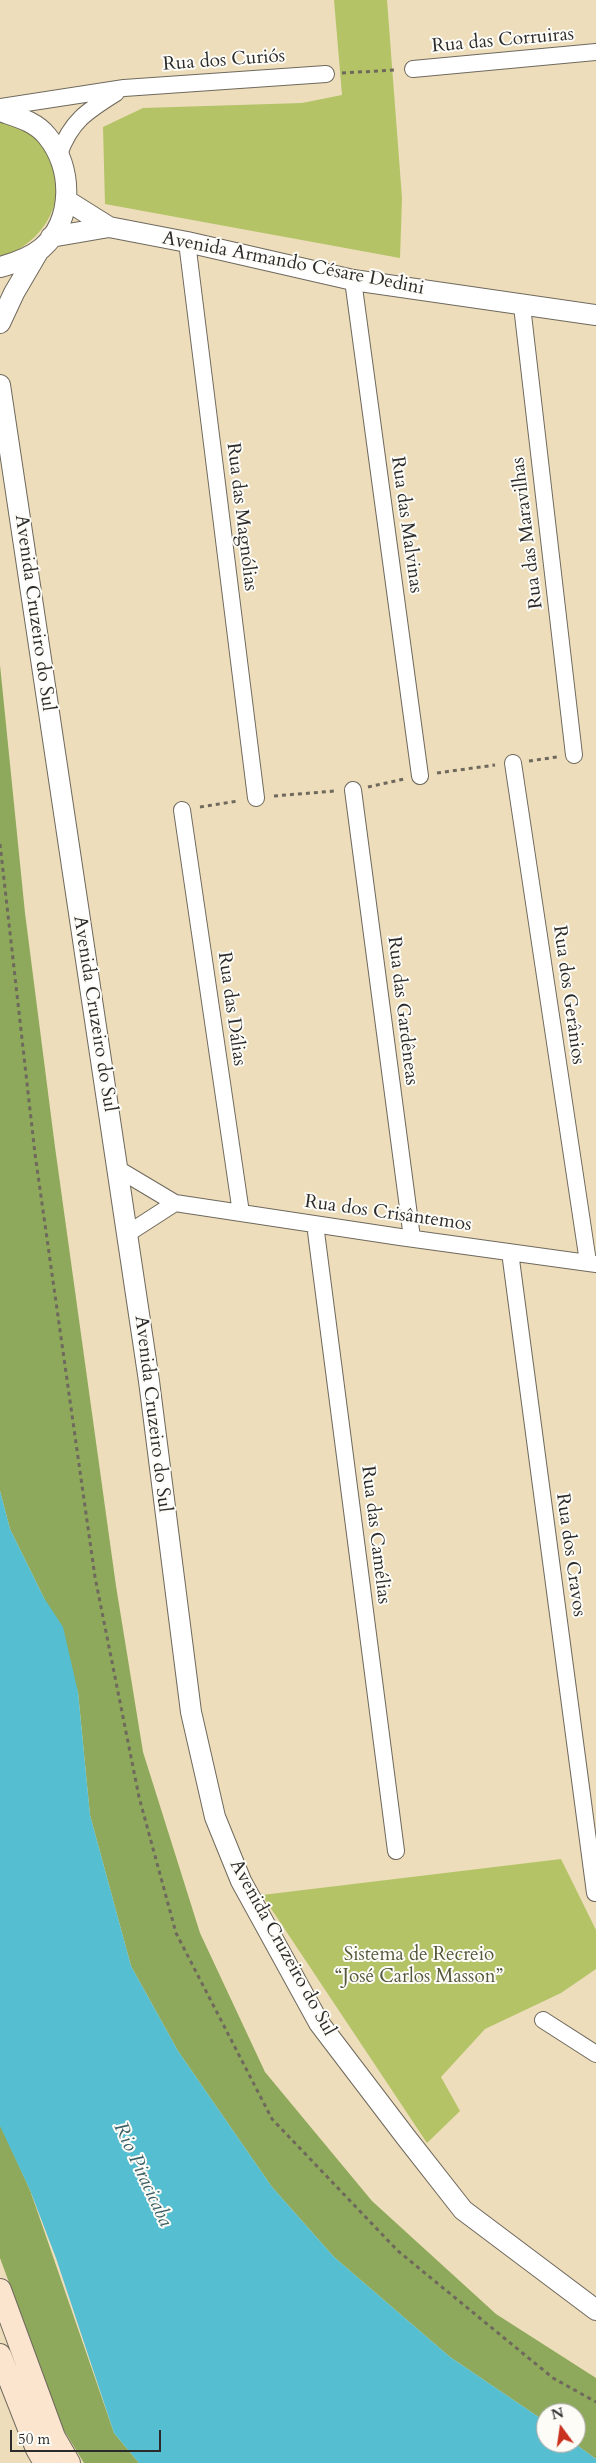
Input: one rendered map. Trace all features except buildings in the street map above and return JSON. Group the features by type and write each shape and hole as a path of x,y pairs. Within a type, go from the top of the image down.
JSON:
{"main road":[{"path":"0,2290 54,2437 70,2463"},
{"path":"0,2355 37,2449 45,2463"}],"street":[{"name":"Rua das Corruiras","path":"413,69 596,52"},
{"name":"Rua dos Curiós","path":"0,109 124,88 326,74"},
{"name":"Rua dos Curiós","path":"59,154 64,139 76,120 124,88"},
{"path":"0,109 30,121 47,135 59,154 66,176 66,200 60,222 14,293 0,323"},
{"name":"Avenida Armando Césare Dedini","path":"66,200 109,227 187,242 352,280 522,306 596,315"},
{"name":"Avenida Armando Césare Dedini","path":"46,242 109,227"},
{"path":"0,267 17,263 46,242"},
{"name":"Rua das Magnólias","path":"187,242 256,798"},
{"name":"Rua das Malvinas","path":"352,280 420,776"},
{"name":"Rua das Maravilhas","path":"522,306 574,755"},
{"name":"Avenida Cruzeiro do Sul","path":"0,385 18,491 49,722 118,1169 191,1712 215,1817 241,1881 319,2023 463,2210 596,2310"},
{"name":"Rua dos Gerânios","path":"513,763 592,1263"},
{"name":"Rua das Gardêneas","path":"354,790 412,1238"},
{"name":"Rua das Dálias","path":"182,810 241,1213"},
{"name":"Rua dos Crisântemos","path":"118,1169 175,1203 592,1263"},
{"path":"127,1234 175,1203"},
{"name":"Rua das Camélias","path":"315,1224 396,1851"},
{"name":"Rua dos Cravos","path":"510,1252 595,1893"},
{"path":"543,2020 596,2054"}],"path":[{"path":"326,74 413,69"},
{"path":"182,810 256,798 354,790 420,776 574,755"}],"green space":[{"path":"334,0 387,0 402,198 400,258 105,204 103,127 143,108 302,103 342,95"},
{"path":"0,120 21,128 39,143 50,159 56,176 57,193 52,210 44,226 33,239 18,250 0,257"},
{"path":"0,665 25,913 55,1147 116,1586 143,1752 200,1933 265,2072 372,2201 496,2314 596,2378 596,2459 586,2452 586,2403 536,2403 536,2415 450,2357 334,2257 272,2187 178,2051 131,1966 90,1815 78,1692 44,1598 10,1529 0,1491"},
{"name":"Sistema de Recreio “José Carlos Masson”","path":"561,1859 596,1930 596,1969 561,1993 485,2029 441,2077 460,2111 427,2143 262,1895"},
{"path":"0,2124 30,2190 114,2433 139,2463 84,2463 62,2427 0,2258"}],"water":[{"name":"Rio Piracicaba","path":"0,1491 10,1529 44,1598 63,1627 78,1692 90,1815 131,1966 178,2051 272,2187 334,2257 450,2357 536,2415 536,2453 586,2452 596,2459 596,2463 139,2463 114,2433 56,2258 30,2190 0,2126"}]}
